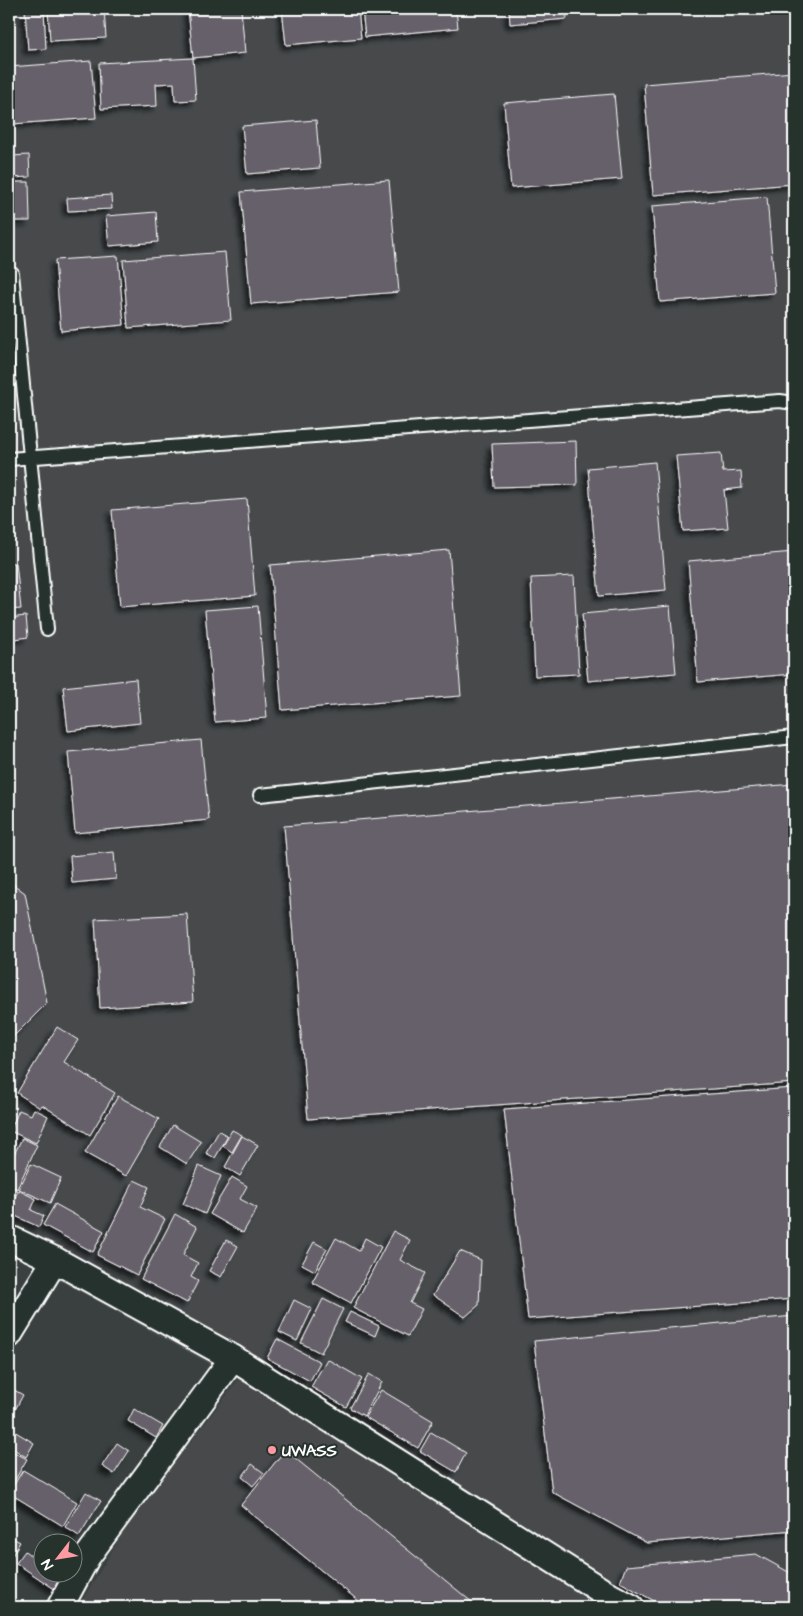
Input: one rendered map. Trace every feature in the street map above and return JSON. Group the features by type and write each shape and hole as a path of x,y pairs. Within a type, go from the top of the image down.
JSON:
{"street":[{"path":"9,1238 55,1260 233,1358 631,1607"},
{"path":"9,1335 55,1260"},
{"path":"60,1607 87,1557 233,1358"}],"lane":[{"path":"12,273 46,629"},
{"path":"780,401 794,394"},
{"path":"9,459 780,401 794,403"},
{"path":"260,795 794,737"}],"shaded area":[{"path":"9,9 794,9 794,1607 642,1607 282,1404 628,1607 78,1607 131,1520 238,1380 9,1252"}],"building":[{"path":"25,9 44,9 46,49 28,50"},
{"path":"48,9 104,9 106,38 50,41"},
{"path":"188,9 241,9 245,53 193,58"},
{"path":"282,9 358,9 361,38 286,45"},
{"path":"362,9 456,9 458,28 365,37"},
{"path":"509,9 566,9 567,19 510,24"},
{"path":"193,58 196,100 175,101 174,83 156,84 157,106 101,109 99,63"},
{"path":"91,61 96,118 12,124 9,67"},
{"path":"794,72 794,184 653,195 644,84"},
{"path":"614,94 622,179 511,188 504,103"},
{"path":"316,120 320,168 247,174 242,126"},
{"path":"29,155 30,177 11,178 11,156"},
{"path":"389,180 399,292 251,304 241,192"},
{"path":"12,182 29,182 30,221 13,221"},
{"path":"111,195 112,209 68,211 67,198"},
{"path":"767,197 775,293 660,302 652,206"},
{"path":"156,212 158,242 109,246 106,216"},
{"path":"225,252 231,320 128,328 123,260"},
{"path":"118,256 124,325 61,331 55,260"},
{"path":"576,441 577,485 494,487 492,444"},
{"path":"721,453 723,472 741,471 742,488 724,490 728,528 683,531 676,456"},
{"path":"655,462 666,590 599,596 588,468"},
{"path":"247,499 255,596 120,607 112,510"},
{"path":"449,550 461,696 282,710 270,565"},
{"path":"794,552 794,674 698,682 688,561"},
{"path":"9,563 16,563 21,609 9,610"},
{"path":"574,576 579,674 535,676 531,578"},
{"path":"258,606 267,718 215,722 205,610"},
{"path":"670,606 676,673 588,681 582,614"},
{"path":"26,616 28,637 9,640 9,618"},
{"path":"136,679 140,723 68,731 63,687"},
{"path":"201,740 209,820 75,833 68,752"},
{"path":"794,784 794,1083 308,1119 284,826"},
{"path":"114,852 116,879 72,883 70,856"},
{"path":"9,881 25,893 47,1003 9,1041"},
{"path":"187,914 193,1002 100,1008 95,919"},
{"path":"57,1027 78,1040 64,1062 115,1093 90,1135 42,1105 40,1108 17,1093"},
{"path":"794,1088 794,1299 528,1319 504,1109"},
{"path":"118,1096 159,1119 126,1176 85,1153"},
{"path":"34,1109 48,1116 36,1143 10,1131 19,1110 31,1115"},
{"path":"173,1125 201,1142 187,1164 160,1147"},
{"path":"232,1130 242,1135 232,1152 223,1146"},
{"path":"219,1131 228,1136 215,1158 206,1153"},
{"path":"242,1136 258,1145 240,1176 225,1167"},
{"path":"22,1138 37,1145 17,1189 9,1185 9,1165"},
{"path":"31,1164 61,1178 50,1203 19,1189"},
{"path":"199,1166 221,1176 205,1214 183,1204"},
{"path":"232,1177 247,1186 240,1199 257,1208 243,1233 210,1214"},
{"path":"134,1180 149,1187 140,1207 165,1219 137,1275 97,1255"},
{"path":"18,1190 36,1199 31,1210 44,1216 39,1227 9,1213"},
{"path":"55,1204 104,1231 93,1252 43,1225"},
{"path":"175,1214 197,1227 183,1255 198,1263 191,1277 198,1281 187,1303 141,1279"},
{"path":"393,1231 410,1240 400,1260 425,1273 410,1303 422,1309 408,1336 353,1308"},
{"path":"336,1238 359,1251 365,1238 381,1247 351,1303 312,1282"},
{"path":"226,1240 238,1246 221,1277 209,1271"},
{"path":"314,1242 327,1249 315,1271 302,1264"},
{"path":"460,1251 481,1260 479,1305 465,1317 433,1295"},
{"path":"323,1299 343,1309 321,1353 301,1343"},
{"path":"294,1300 312,1309 297,1341 279,1332"},
{"path":"350,1312 379,1326 375,1336 345,1322"},
{"path":"794,1316 794,1530 647,1543 552,1492 534,1341"},
{"path":"277,1339 320,1362 310,1381 267,1358"},
{"path":"327,1359 362,1379 346,1407 311,1387"},
{"path":"369,1374 382,1382 364,1416 350,1408"},
{"path":"9,1387 23,1395 9,1421"},
{"path":"381,1390 433,1421 418,1448 365,1417"},
{"path":"134,1409 163,1426 156,1438 128,1421"},
{"path":"9,1428 34,1443 26,1457 9,1446"},
{"path":"431,1432 466,1453 456,1472 420,1451"},
{"path":"117,1443 129,1451 114,1474 102,1466"},
{"path":"285,1450 478,1607 366,1607 241,1505"},
{"path":"12,1451 27,1459 9,1490 9,1455"},
{"path":"252,1464 264,1473 253,1486 242,1477"},
{"path":"23,1470 77,1502 63,1526 9,1493"},
{"path":"86,1492 101,1501 80,1534 76,1534 65,1527"},
{"path":"9,1536 20,1542 9,1561"},
{"path":"25,1551 31,1556 32,1554 32,1574 16,1563"},
{"path":"756,1554 794,1575 794,1607 665,1607 620,1582 626,1566"},
{"path":"47,1584 65,1584 59,1592"}],"place":[{"name":"UWASS","path":"272,1450"}]}
